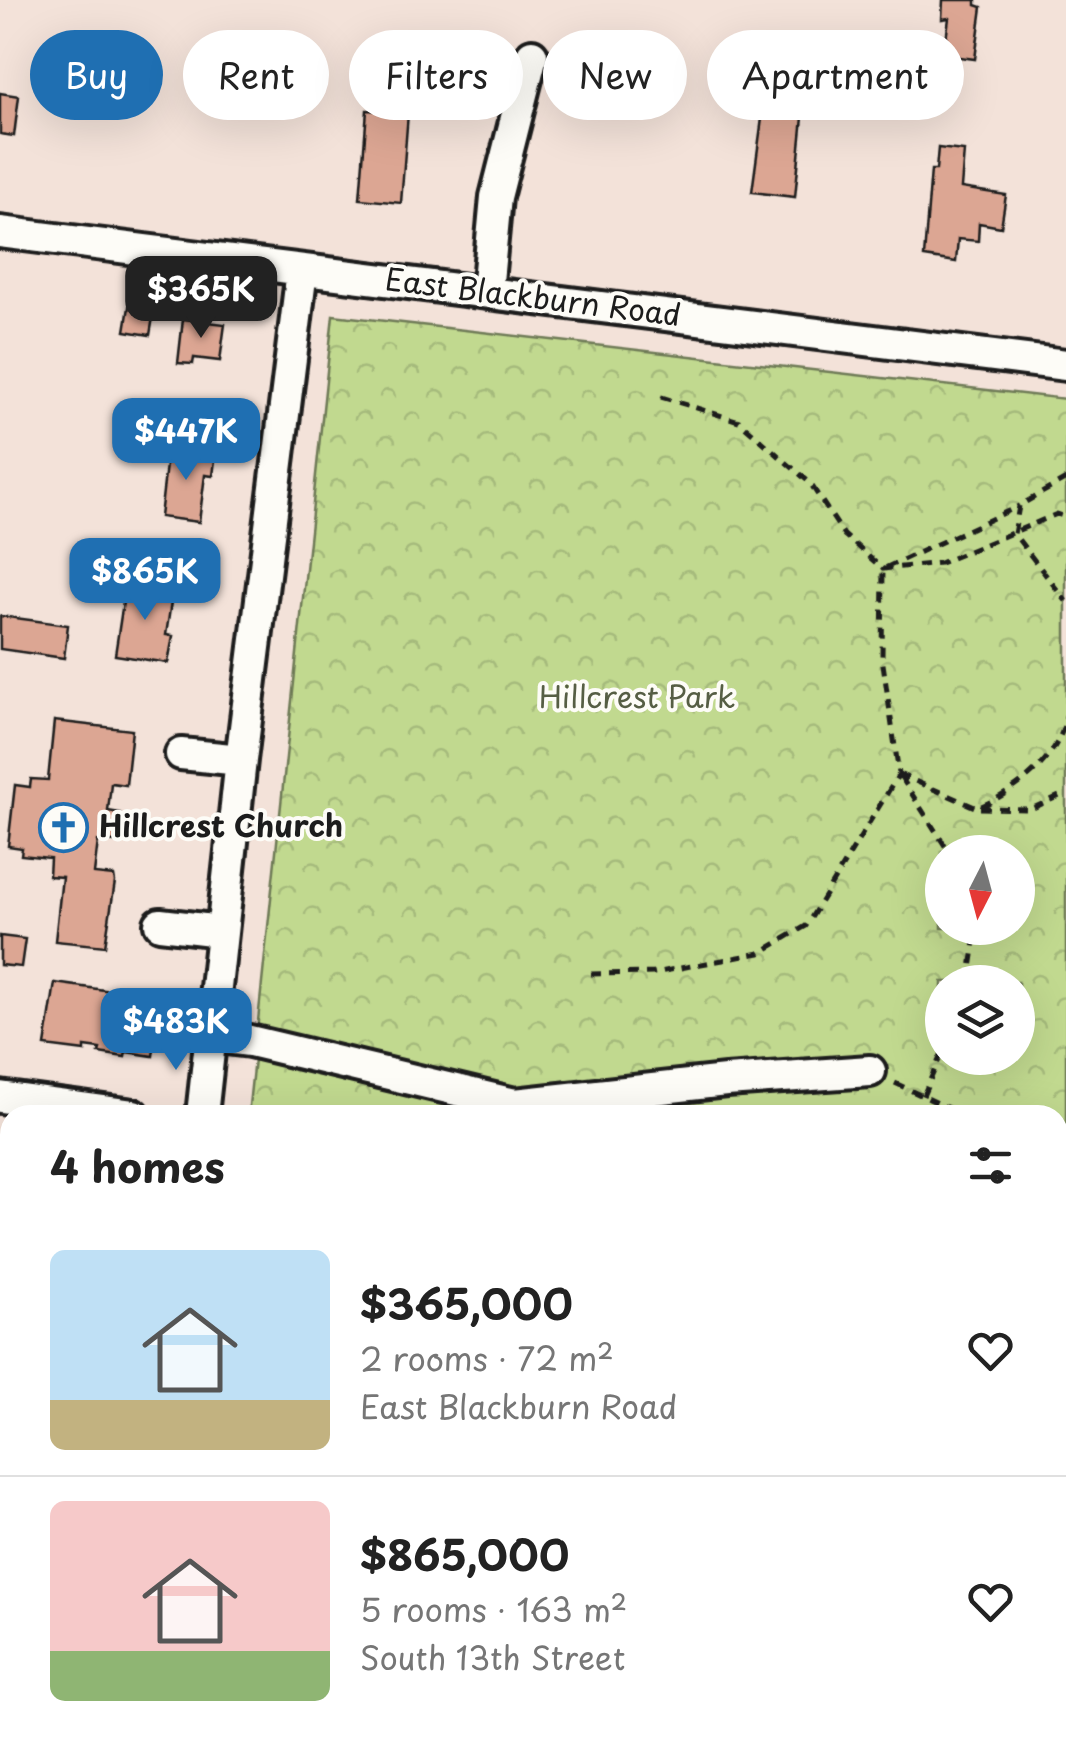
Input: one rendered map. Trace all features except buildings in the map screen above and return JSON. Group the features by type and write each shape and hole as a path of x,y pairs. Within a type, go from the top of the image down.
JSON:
{"street":[{"path":"487,292 496,197 532,55"},
{"name":"East Blackburn Road","path":"0,232 1066,365"},
{"path":"203,1105 302,270"},
{"path":"181,754 241,760"},
{"path":"160,924 221,930"},
{"path":"210,1036 250,1042 504,1105"},
{"path":"549,1105 706,1083 870,1071"}],"path":[{"path":"662,397 738,421 810,483 844,535 883,569 940,562 1058,514 1066,518"},
{"path":"883,569 1019,506 1066,479"},
{"path":"1019,506 1014,534 1066,601"},
{"path":"883,569 882,657 899,774 939,835"},
{"path":"976,808 1003,798 1045,759 1064,732 1066,714"},
{"path":"899,774 976,808 1030,808 1066,793"},
{"path":"591,974 654,973 760,953 806,926 899,774"},
{"path":"870,1071 942,1105"},
{"path":"923,1096 932,1075"}],"green space":[{"name":"Hillcrest Park","path":"333,315 1066,399 1066,1105 249,1105"}],"place":[{"name":"Hillcrest Church","path":"64,827"}]}
